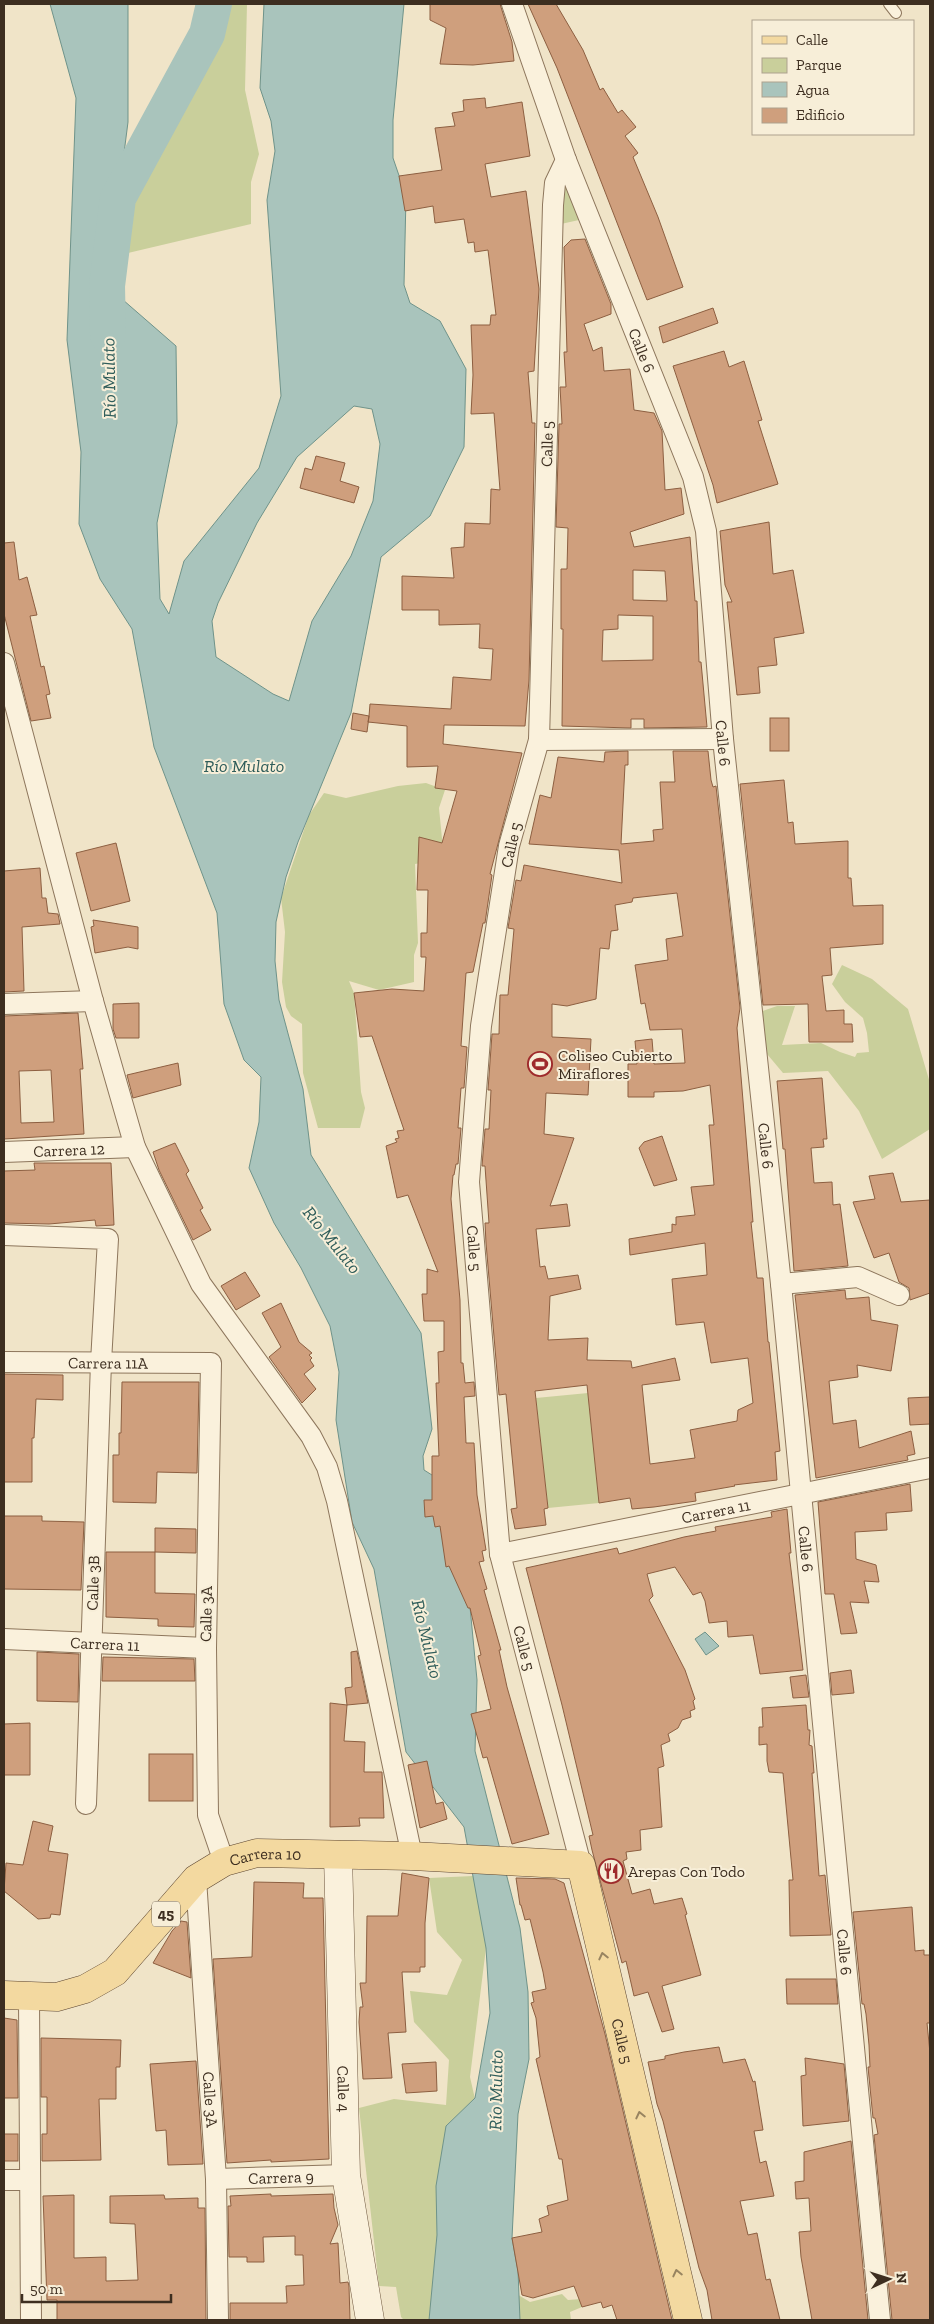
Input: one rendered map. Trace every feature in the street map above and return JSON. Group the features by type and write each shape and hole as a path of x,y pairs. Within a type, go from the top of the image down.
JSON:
{"main road":[{"name":"Carrera 10","path":"16,1997 57,1997 85,1989 115,1972 196,1879 224,1862 257,1853 412,1856 539,1865 581,1865"},
{"name":"Calle 4","path":"338,1855 346,2175 370,2320"},
{"name":"Calle 5","path":"581,1865 688,2320"}],"street":[{"name":"Calle 6","path":"512,4 566,160 693,477 706,531 723,739 802,1493 880,2320"},
{"name":"Calle 5","path":"566,160 555,183 553,205 539,740 509,846 481,1026 470,1182 500,1554 581,1865"},
{"path":"4,663 92,1001 135,1148 201,1284 311,1436 327,1467 337,1501 412,1856"},
{"path":"539,740 723,739"},
{"path":"4,1004 92,1001"},
{"name":"Carrera 12","path":"4,1152 135,1148"},
{"name":"Calle 3B","path":"4,1235 108,1238 100,1362 86,1804"},
{"path":"781,1284 858,1277 900,1295"},
{"name":"Carrera 11A","path":"4,1362 211,1364"},
{"name":"Calle 3A","path":"211,1364 206,1648 208,1816 224,1862"},
{"name":"Carrera 11","path":"500,1554 930,1468"},
{"name":"Carrera 11","path":"4,1638 206,1648"},
{"name":"Calle 3A","path":"196,1879 216,2179 218,2320"},
{"path":"16,1997 30,2180 31,2320"},
{"name":"Carrera 9","path":"216,2179 346,2175"},
{"path":"4,2180 30,2180"}],"lane":[{"path":"889,4 896,13"}],"green space":[{"path":"195,4 247,4 245,90 259,154 251,182 251,224 111,257 118,198 199,15"},
{"path":"566,187 569,187 588,218 561,224 562,192"},
{"path":"426,783 445,790 439,808 444,859 415,864 418,943 414,955 414,982 379,990 349,981 354,993 361,1092 365,1108 360,1128 318,1128 303,1073 302,1024 291,1016 286,1007 282,982 285,932 281,898 309,815 324,793 346,798 398,786"},
{"path":"842,965 872,979 908,1009 930,1083 930,1129 882,1159 859,1111 828,1071 783,1073 756,1041 757,1013 777,1006 795,1006 782,1045 821,1043 855,1057 857,1053 869,1052 863,1018 845,1002 832,984"},
{"path":"588,1393 599,1503 548,1508 536,1398"},
{"path":"495,1875 470,2077 489,2161 475,2320 404,2320 401,2317 396,2287 379,2286 359,2108 394,2099 446,2105 449,2060 414,2022 410,1991 447,1995 462,1960 437,1932 429,1878"},
{"path":"515,2293 530,2302 562,2294 568,2300 581,2299 582,2307 570,2312 571,2320 507,2320"}],"water":[{"name":"Río Mulato","path":"50,4 128,4 128,122 107,286 176,346 177,423 157,523 160,599 169,614 184,561 259,468 281,396 267,200 275,151 271,121 260,88 264,4 404,4 393,120 393,158 406,196 404,285 410,303 440,321 466,369 464,447 430,516 381,557 351,713 298,842 286,877 276,922 275,961 279,1000 303,1089 311,1155 421,1333 432,1429 423,1456 424,1470 459,1492 477,1680 475,1751 520,1928 528,1992 529,2059 518,2114 512,2238 518,2271 520,2320 429,2320 437,2235 436,2186 446,2126 475,2098 490,2013 486,1948 464,1827 406,1752 374,1569 352,1522 336,1420 339,1372 330,1326 301,1268 274,1223 249,1168 259,1122 261,1077 244,1060 224,1004 217,913 154,747 132,629 100,579 79,524 81,452 67,340 76,98","holes":["354,406 372,409 380,444 373,501 351,556 312,621 289,701 273,694 216,657 212,621 218,603 257,523 297,457"]},
{"path":"705,1632 719,1646 706,1655 695,1639"}],"building":[{"path":"430,4 500,4 512,42 514,61 473,65 440,64 446,28 430,20"},
{"path":"528,4 556,4 583,50 600,90 603,88 618,113 622,110 636,127 625,136 638,153 633,157 658,217 683,287 647,300 557,68"},
{"path":"485,98 486,108 522,102 530,156 485,164 491,197 526,191 539,289 534,371 528,372 532,423 535,423 529,680 525,726 444,725 443,744 522,753 490,874 492,875 485,923 483,923 473,972 466,973 461,1046 467,1047 464,1088 461,1088 458,1128 461,1128 458,1164 456,1164 453,1175 451,1199 460,1300 461,1363 463,1363 465,1383 474,1382 475,1396 464,1397 466,1443 474,1443 477,1495 486,1550 482,1551 484,1561 479,1562 487,1589 484,1590 501,1650 499,1650 507,1687 549,1834 512,1844 487,1757 483,1758 471,1714 491,1709 478,1656 481,1655 470,1608 468,1608 449,1566 446,1567 440,1526 435,1527 433,1516 425,1517 424,1500 432,1500 432,1456 439,1456 436,1383 439,1383 438,1352 444,1351 444,1321 424,1321 422,1294 427,1294 427,1269 438,1272 408,1195 397,1198 386,1146 397,1142 395,1139 399,1138 397,1131 404,1130 372,1036 360,1037 354,993 392,989 424,991 426,957 421,957 421,933 427,933 428,890 417,890 419,837 442,843 457,791 435,788 438,766 407,767 407,726 368,722 367,732 351,729 353,713 369,716 370,704 451,709 453,677 491,680 493,649 479,648 480,624 439,625 439,610 402,610 402,576 454,578 451,548 464,547 465,523 490,524 491,489 500,490 494,413 471,414 473,375 471,325 490,325 491,315 496,315 488,250 475,252 474,242 468,243 464,219 435,223 433,206 405,211 399,176 442,170 435,128 455,126 452,113 464,111 463,100"},
{"path":"585,239 611,304 611,314 584,324 593,351 602,347 604,371 630,369 634,410 654,413 662,431 665,490 681,488 684,514 630,532 634,547 690,537 695,601 697,601 699,662 701,662 707,727 644,728 644,719 631,719 631,728 562,726 563,629 561,629 561,569 567,569 568,528 556,527 559,424 562,424 560,387 566,387 564,352 567,352 564,247 571,240","holes":["633,570 665,571 667,601 633,600","618,615 653,616 653,660 602,661 603,630 618,629"]},
{"path":"713,308 718,323 663,343 659,327"},
{"path":"724,351 729,367 744,361 762,420 758,421 778,484 717,503 713,485 673,366"},
{"path":"316,456 345,463 340,481 359,487 354,503 300,488 305,468 312,470"},
{"path":"769,522 773,574 793,570 804,633 774,638 777,665 758,667 760,693 737,695 727,602 732,602 725,585 720,531"},
{"path":"14,542 19,580 27,577 37,615 30,616 41,667 44,666 50,694 46,695 51,718 31,721 4,614 4,543"},
{"path":"770,718 789,718 789,751 770,751"},
{"path":"628,751 628,765 625,765 621,844 654,841 653,830 663,829 660,782 675,782 673,751 708,751 711,780 713,787 716,786 740,1008 737,1028 753,1222 751,1222 757,1278 763,1278 780,1451 775,1452 777,1480 734,1485 695,1493 696,1501 654,1507 632,1509 630,1498 599,1503 587,1385 535,1391 548,1508 544,1509 546,1525 515,1529 511,1509 517,1508 506,1394 499,1395 486,1243 485,1223 489,1223 485,1166 482,1166 485,1129 489,1129 491,1090 488,1090 492,1034 499,1034 500,995 508,995 514,929 508,928 516,880 521,881 524,865 622,883 619,850 529,844 540,795 551,798 558,757 604,762 605,752","holes":["677,893 683,936 666,939 668,960 635,965 641,1004 645,1003 650,1030 682,1029 685,1063 654,1064 652,1039 635,1041 637,1064 628,1064 628,1097 654,1097 654,1092 683,1091 710,1085 714,1125 709,1125 714,1185 691,1187 695,1215 676,1217 676,1225 672,1224 672,1232 629,1239 630,1255 705,1243 707,1275 672,1279 676,1325 704,1322 711,1363 748,1358 753,1403 738,1410 737,1421 690,1430 695,1458 650,1464 642,1385 680,1380 675,1358 632,1368 631,1361 587,1360 588,1338 548,1340 550,1296 581,1289 578,1275 548,1279 545,1266 540,1267 536,1229 570,1226 567,1204 550,1206 574,1138 544,1134 546,1093 588,1095 591,1039 552,1037 552,1004 567,1006 596,999 600,948 609,949 611,931 618,930 615,905 632,902 633,898"]},
{"path":"784,780 788,823 793,822 795,844 848,841 848,878 851,878 853,906 883,905 883,944 830,948 832,975 822,976 826,1011 844,1010 844,1024 852,1024 853,1042 809,1042 808,1004 763,1005 740,784"},
{"path":"116,843 130,901 91,911 76,853"},
{"path":"40,868 42,898 46,898 48,913 58,914 60,924 22,927 24,991 4,992 4,871"},
{"path":"93,920 138,927 138,949 128,947 95,953 91,927 94,926"},
{"path":"139,1003 139,1038 116,1038 113,1029 113,1004"},
{"path":"78,1013 83,1069 80,1069 84,1134 4,1139 4,1016","holes":["51,1070 54,1122 21,1123 19,1071"]},
{"path":"178,1063 181,1085 133,1098 127,1075"},
{"path":"822,1078 827,1139 823,1139 824,1147 811,1148 814,1183 832,1182 833,1205 840,1204 848,1266 794,1271 785,1149 783,1149 777,1081"},
{"path":"662,1136 677,1180 654,1186 639,1148 644,1142"},
{"path":"175,1143 189,1171 186,1174 203,1208 200,1210 211,1230 193,1240 159,1170 153,1152"},
{"path":"34,1163 111,1163 114,1225 96,1226 95,1220 49,1224 4,1223 4,1171 35,1170"},
{"path":"893,1173 901,1202 930,1200 930,1293 910,1300 909,1288 899,1282 889,1253 874,1258 853,1202 875,1199 869,1176"},
{"path":"245,1272 260,1296 236,1310 221,1286"},
{"path":"845,1290 846,1299 869,1297 871,1320 898,1325 891,1371 857,1365 858,1377 829,1381 833,1424 856,1420 859,1448 911,1431 915,1454 907,1456 908,1460 816,1478 795,1295"},
{"path":"281,1303 299,1342 312,1353 309,1355 314,1366 304,1374 316,1389 302,1403 269,1357 281,1347 262,1313"},
{"path":"4,1374 63,1375 63,1400 36,1399 34,1438 32,1438 32,1482 4,1482"},
{"path":"122,1382 199,1382 197,1473 157,1472 156,1503 113,1502 113,1455 119,1455"},
{"path":"930,1397 930,1424 910,1425 908,1398"},
{"path":"910,1484 912,1511 886,1513 887,1530 855,1532 856,1559 876,1565 879,1582 864,1581 869,1603 850,1602 857,1633 841,1634 834,1594 825,1594 818,1502"},
{"path":"787,1509 791,1553 789,1553 803,1670 760,1674 753,1635 728,1637 727,1621 709,1623 705,1601 701,1592 693,1595 675,1567 647,1574 653,1596 649,1600 685,1670 695,1699 693,1701 695,1709 690,1711 691,1717 682,1720 678,1728 668,1734 670,1741 661,1745 664,1766 658,1768 662,1827 640,1830 641,1850 626,1852 627,1859 623,1861 632,1894 650,1889 654,1904 682,1898 701,1975 662,1986 674,2029 662,2032 648,1992 634,1996 626,1961 622,1963 592,1850 589,1836 593,1835 562,1705 526,1568 617,1548 619,1554 684,1537 716,1531 715,1527 772,1517 771,1512"},
{"path":"4,1516 42,1516 42,1521 84,1522 81,1590 4,1589"},
{"path":"155,1528 196,1529 196,1553 155,1552"},
{"path":"106,1552 155,1552 155,1593 195,1594 194,1627 158,1626 158,1619 106,1617"},
{"path":"357,1651 368,1703 347,1705 345,1688 352,1687 351,1652"},
{"path":"37,1652 79,1654 78,1702 37,1701"},
{"path":"103,1657 194,1659 195,1681 102,1681"},
{"path":"851,1670 854,1693 832,1695 830,1673"},
{"path":"806,1675 809,1697 793,1698 790,1677"},
{"path":"330,1703 347,1705 344,1741 365,1742 364,1772 382,1772 384,1818 359,1818 360,1826 330,1827"},
{"path":"806,1705 808,1730 810,1730 809,1745 812,1746 819,1876 825,1875 831,1935 790,1936 789,1880 793,1880 783,1773 769,1772 767,1744 759,1745 759,1727 763,1727 762,1708"},
{"path":"30,1723 30,1775 4,1775 4,1724"},
{"path":"149,1754 193,1754 193,1801 149,1801"},
{"path":"427,1761 436,1804 443,1802 447,1819 420,1828 408,1765"},
{"path":"33,1821 53,1826 48,1851 68,1854 60,1915 51,1914 50,1918 38,1919 4,1891 6,1863 23,1865"},
{"path":"402,1873 429,1878 425,1923 425,1967 420,1967 420,1972 402,1972 406,2032 388,2033 392,2078 363,2079 359,2022 360,2007 363,2007 360,1983 366,1983 367,1916 398,1916"},
{"path":"516,1878 555,1879 564,1883 605,2034 672,2320 617,2320 612,2305 603,2308 601,2302 582,2307 574,2286 533,2298 522,2295 512,2238 542,2232 539,2219 549,2215 547,2206 568,2200 562,2159 559,2159 536,2059 540,2057 536,2018 531,2003 534,2002 532,1992 546,1989 530,1919 525,1920 520,1905"},
{"path":"254,1882 304,1883 303,1898 323,1898 329,2159 227,2163 213,1959 252,1957"},
{"path":"912,1907 915,1951 924,1950 924,1955 930,1955 930,2023 927,2023 930,2053 930,2320 892,2320 874,2135 878,2134 875,2118 873,2118 868,2067 870,2067 866,2014 864,2004 862,2004 853,1912"},
{"path":"181,1921 187,1922 191,1978 153,1963 172,1931"},
{"path":"786,1979 836,1979 838,2004 787,2004"},
{"path":"4,2018 17,2020 18,2098 4,2098"},
{"path":"41,2038 121,2040 120,2067 116,2067 116,2099 99,2099 101,2160 42,2161 42,2134 47,2134 47,2097 41,2097"},
{"path":"719,2047 723,2063 745,2059 753,2082 755,2081 763,2130 754,2131 760,2163 766,2161 774,2196 740,2201 748,2235 757,2233 766,2280 770,2279 780,2320 712,2320 707,2290 699,2268 663,2121 657,2104 648,2062 665,2059 665,2056"},
{"path":"805,2058 844,2064 849,2121 803,2126 801,2076 806,2075"},
{"path":"196,2061 203,2164 168,2165 166,2130 156,2131 150,2064"},
{"path":"436,2062 437,2091 406,2093 402,2064"},
{"path":"4,2134 18,2134 18,2161 4,2161"},
{"path":"851,2141 868,2320 812,2320 801,2257 799,2232 811,2231 809,2198 796,2199 795,2182 804,2181 804,2152"},
{"path":"271,2194 271,2196 333,2194 338,2225 330,2244 338,2243 340,2283 348,2282 349,2286 350,2320 230,2320 230,2303 287,2303 286,2286 304,2285 303,2255 295,2255 295,2236 263,2237 264,2262 247,2262 247,2257 229,2257 228,2206 231,2206 230,2196"},
{"path":"74,2195 74,2258 106,2257 106,2281 138,2280 135,2224 110,2223 110,2196 164,2195 165,2199 198,2198 198,2208 205,2208 206,2320 57,2320 57,2300 47,2300 43,2196"}],"waterway":[{"name":"Río Mulato","path":"108,335 107,286 118,198 207,34 214,4"}],"place":[{"name":"Coliseo Cubierto Miraflores","path":"540,1064"},
{"name":"Arepas Con Todo","path":"611,1871"}]}
